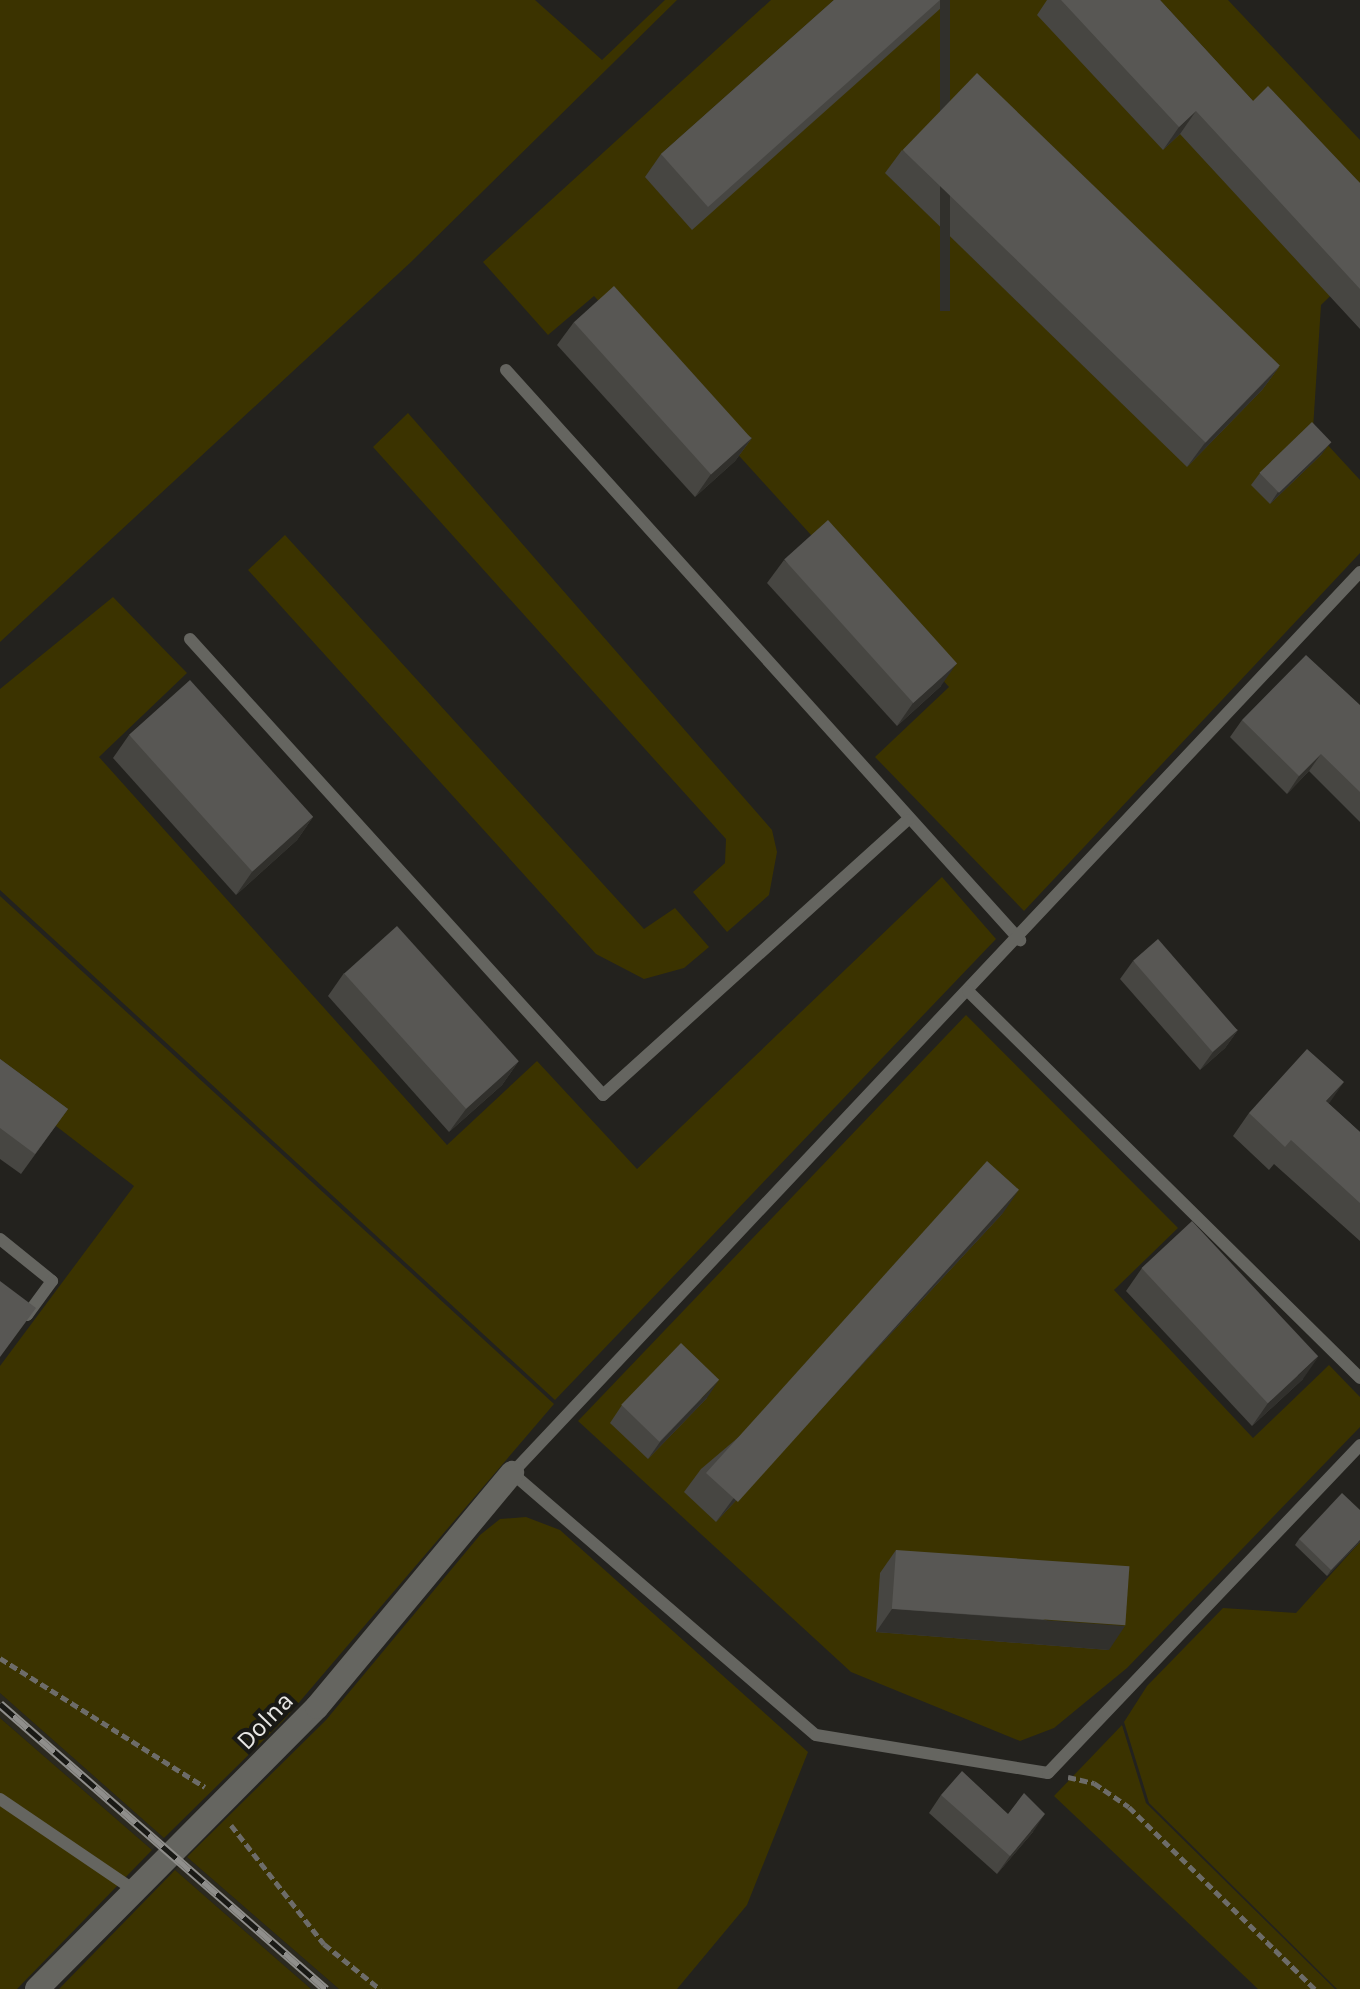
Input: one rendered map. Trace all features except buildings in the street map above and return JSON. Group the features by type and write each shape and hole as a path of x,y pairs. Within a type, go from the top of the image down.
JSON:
{"street":[{"name":"Dolna","path":"37,1989 317,1707 512,1473"}],"lane":[{"path":"506,370 907,820 1020,940"},
{"path":"1360,572 1020,940 968,991 512,1473 816,1735 1048,1773 1360,1445"},
{"path":"190,639 603,1095 907,820"},
{"path":"968,991 1360,1378"},
{"path":"0,1239 52,1281 27,1315 0,1295"},
{"path":"0,1799 134,1890"}],"path":[{"path":"0,1658 200,1780 324,1944 380,1989"},
{"path":"1048,1773 1094,1783 1129,1807 1315,1989"}],"shaded area":[{"path":"0,0 535,0 602,60 665,0 677,0 411,262 0,642"},
{"path":"771,0 1228,0 1360,140 1360,267 1321,305 1313,429 1360,480 1360,553 1024,911 875,757 949,687 594,296 548,335 483,262"},
{"path":"408,413 772,830 777,852 769,895 727,932 693,892 725,863 726,839 373,447"},
{"path":"285,535 644,929 675,908 709,947 684,968 644,979 596,954 248,570"},
{"path":"113,597 187,673 99,757 447,1145 537,1061 637,1169 942,877 996,939 555,1400 0,890 0,689"},
{"path":"0,896 554,1404 284,1720 164,1838 0,1693 0,1366 134,1186 0,1083"},
{"path":"966,1015 1178,1228 1114,1290 1253,1438 1329,1365 1360,1397 1360,1427 1127,1668 1054,1728 1020,1741 851,1672 578,1421"},
{"path":"526,1517 560,1530 808,1752 747,1905 677,1989 339,1989 187,1857 326,1720 480,1535 500,1519"},
{"path":"1360,1542 1360,1989 1337,1989 1149,1803 1124,1722 1147,1686 1223,1608 1296,1613"},
{"path":"0,1693 164,1838 152,1850 0,1718"},
{"path":"0,1718 152,1850 17,1989 0,1989"},
{"path":"1122,1725 1146,1803 1335,1989 1258,1989 1054,1796"},
{"path":"187,1857 339,1989 311,1989 175,1870"},
{"path":"175,1870 311,1989 59,1989"}],"railway":[{"path":"0,1704 326,1989"}]}
